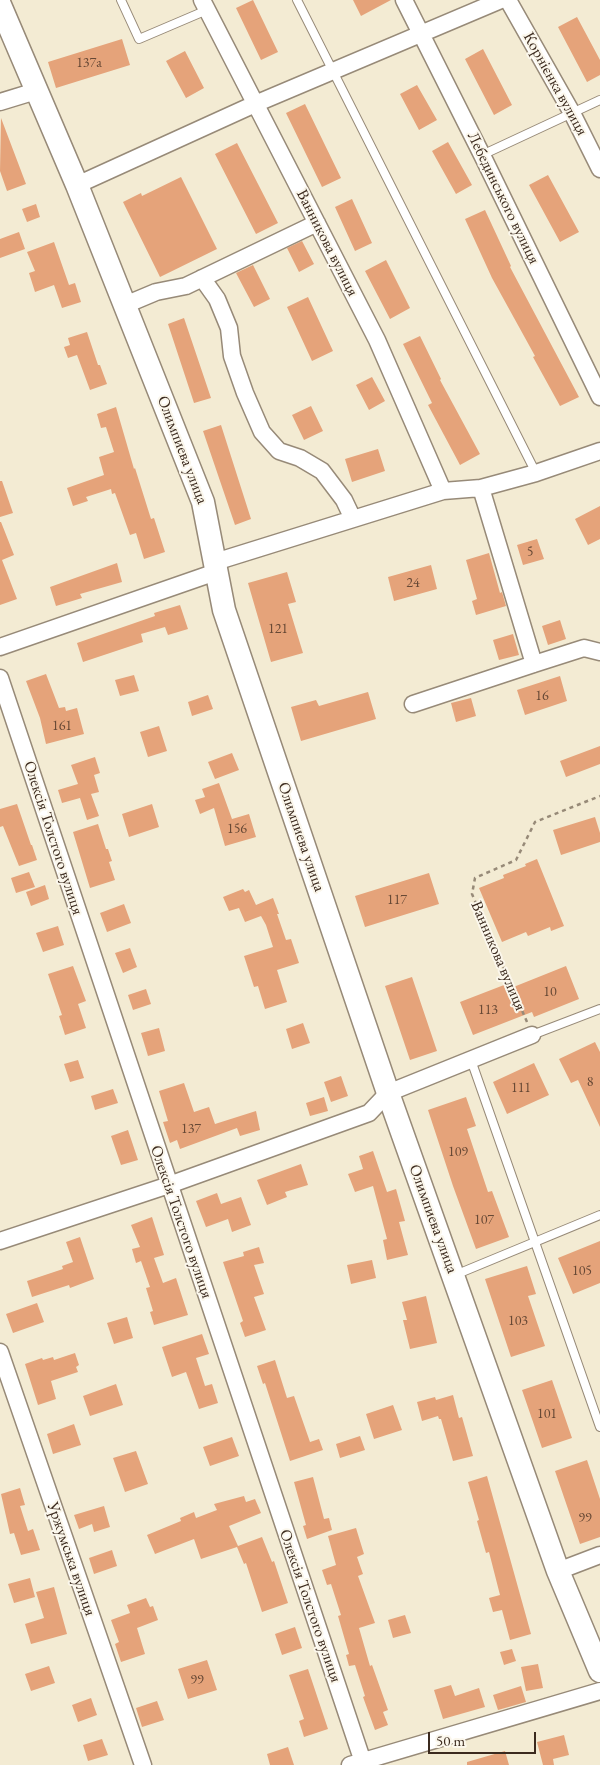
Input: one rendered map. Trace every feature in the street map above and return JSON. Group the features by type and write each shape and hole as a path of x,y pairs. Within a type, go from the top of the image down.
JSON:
{"main road":[{"name":"Олимпиева улица","path":"0,5 77,185 204,502 224,610 388,1093 558,1571 600,1671"}],"street":[{"name":"Лебединського вулиця","path":"404,0 600,397"},
{"path":"77,185 255,104 502,0"},
{"name":"Корнієнка вулиця","path":"508,0 572,113 600,169"},
{"name":"Ванникова вулиця","path":"205,5 377,340 444,491"},
{"path":"0,102 36,91"},
{"path":"125,305 156,292 186,286 317,223"},
{"path":"202,278 217,299 229,328 232,356 262,432 279,451 300,458 322,471 344,500 353,519"},
{"path":"0,647 215,567 353,519 444,491 481,488 536,473 600,451"},
{"path":"481,488 534,664"},
{"path":"413,704 584,648 600,652"},
{"name":"Олексія Толстого вулиця","path":"0,678 359,1764"},
{"path":"0,1241 169,1185 369,1113 388,1093 532,1035"},
{"name":"Уржумська вулиця","path":"0,1352 143,1765"},
{"path":"558,1571 600,1555"},
{"path":"359,1764 600,1690"}],"lane":[{"path":"121,0 139,39 205,5"},
{"path":"297,0 536,473"},
{"path":"482,155 600,100"},
{"path":"532,1035 600,1009"},
{"path":"471,1060 600,1427"},
{"path":"453,1276 600,1215"}],"path":[{"name":"Ванникова вулиця","path":"532,1035 472,894 474,878 516,860 535,822 600,796"}],"building":[{"path":"253,0 278,52 261,60 236,8"},
{"path":"353,0 391,0 361,16"},
{"path":"577,17 600,60 600,75 587,82 558,27"},
{"path":"122,39 130,65 56,88 48,62"},
{"path":"483,49 512,105 494,115 465,59"},
{"path":"185,51 204,88 186,98 166,61"},
{"path":"417,85 437,120 419,130 400,94"},
{"path":"305,104 341,178 322,187 286,113"},
{"path":"1,118 26,184 7,191 0,171"},
{"path":"448,142 472,185 456,194 432,151"},
{"path":"237,143 278,223 256,234 215,154"},
{"path":"548,175 579,232 560,242 529,185"},
{"path":"181,177 217,249 160,277 123,202 141,193 142,196"},
{"path":"352,199 372,243 355,251 335,207"},
{"path":"36,204 40,217 27,222 22,209"},
{"path":"485,210 510,267 579,397 560,406 492,278 465,219"},
{"path":"19,232 25,249 0,258 0,239"},
{"path":"302,241 314,264 299,272 287,248"},
{"path":"54,242 69,285 75,283 81,302 62,308 54,285 35,292 29,273 35,271 27,252"},
{"path":"386,260 410,308 390,319 365,271"},
{"path":"253,265 270,299 254,307 236,273"},
{"path":"308,297 333,351 312,361 287,307"},
{"path":"184,318 211,398 194,403 168,324"},
{"path":"87,332 98,365 100,365 107,384 90,390 77,355 68,358 64,347 70,345 68,338"},
{"path":"420,336 440,380 480,454 460,465 428,405 432,403 403,344"},
{"path":"372,377 385,401 369,410 356,385"},
{"path":"311,406 323,431 304,440 292,415"},
{"path":"116,407 134,469 151,519 154,518 165,552 144,559 136,533 130,535 115,493 112,494 111,489 86,497 88,501 73,506 67,488 104,475 99,457 114,452 106,427 101,428 97,414"},
{"path":"221,425 251,519 235,525 203,431"},
{"path":"378,449 385,471 352,482 345,459"},
{"path":"0,481 2,481 13,513 0,517"},
{"path":"600,506 600,539 588,545 575,519"},
{"path":"0,522 14,555 2,560 17,599 0,605"},
{"path":"537,539 544,559 523,565 517,545"},
{"path":"489,553 500,593 502,592 506,606 476,615 472,601 477,599 466,560"},
{"path":"117,563 122,582 80,594 82,598 56,606 50,587"},
{"path":"431,565 437,589 394,601 388,577"},
{"path":"287,572 296,602 288,604 303,653 271,662 248,583"},
{"path":"180,605 188,629 168,635 165,627 141,634 143,642 83,662 77,643 155,616 154,613"},
{"path":"560,620 566,639 548,645 542,626"},
{"path":"513,634 519,655 499,660 493,640"},
{"path":"46,674 59,708 65,707 66,711 77,708 84,734 46,744 40,718 26,681"},
{"path":"134,675 139,691 120,696 115,680"},
{"path":"560,676 567,701 525,715 517,690"},
{"path":"368,692 376,719 301,741 291,707 316,700 319,706"},
{"path":"208,695 213,709 192,716 188,702"},
{"path":"471,698 476,716 456,722 451,703"},
{"path":"159,726 167,751 148,757 140,732"},
{"path":"600,746 600,764 566,777 560,761"},
{"path":"232,753 239,770 215,779 208,762"},
{"path":"95,757 100,773 94,775 99,792 91,794 99,816 87,820 80,798 62,803 58,790 78,784 71,765"},
{"path":"219,783 232,819 249,814 256,837 225,846 214,808 200,814 195,800 205,797 202,789"},
{"path":"17,804 37,860 19,866 3,826 0,827 0,809"},
{"path":"152,804 159,827 129,837 122,814"},
{"path":"595,817 600,833 600,842 561,855 553,830"},
{"path":"98,824 112,861 109,862 115,880 90,888 73,832"},
{"path":"537,859 564,926 551,931 550,927 528,936 526,932 502,942 479,888 504,878 503,875 526,866 525,864"},
{"path":"29,872 35,887 16,893 11,878"},
{"path":"429,873 439,904 365,927 355,896"},
{"path":"45,885 49,899 31,906 26,892"},
{"path":"243,889 245,892 249,890 256,905 273,898 286,940 291,939 299,963 277,970 287,1002 265,1009 258,986 254,987 244,956 273,947 266,925 261,916 245,922 239,908 229,911 223,897"},
{"path":"124,904 131,923 107,932 100,913"},
{"path":"58,926 64,945 43,952 36,933"},
{"path":"130,948 137,967 123,973 115,953"},
{"path":"73,966 86,1001 78,1004 86,1028 65,1035 59,1016 62,1015 48,974"},
{"path":"566,966 579,999 534,1017 532,1012 473,1035 460,1002 504,985 506,990"},
{"path":"412,977 437,1051 410,1060 385,986"},
{"path":"146,989 151,1004 133,1010 128,995"},
{"path":"303,1023 310,1043 292,1049 286,1029"},
{"path":"159,1028 165,1051 148,1056 141,1033"},
{"path":"595,1042 600,1052 600,1127 578,1080 571,1083 559,1059"},
{"path":"78,1060 84,1078 70,1082 64,1064"},
{"path":"534,1063 549,1095 507,1114 493,1082"},
{"path":"341,1076 348,1096 331,1102 324,1082"},
{"path":"184,1083 194,1112 209,1107 215,1124 256,1111 260,1130 240,1136 237,1128 180,1149 177,1140 170,1143 163,1122 168,1121 159,1091"},
{"path":"113,1089 118,1103 95,1110 91,1096"},
{"path":"324,1097 328,1111 310,1116 306,1103"},
{"path":"466,1097 476,1126 467,1129 488,1192 492,1191 509,1237 476,1249 428,1110"},
{"path":"128,1130 138,1160 121,1165 111,1136"},
{"path":"373,1151 387,1192 396,1189 405,1221 399,1222 408,1255 387,1260 383,1240 387,1239 373,1186 355,1192 348,1174 363,1169 359,1156"},
{"path":"301,1164 308,1185 285,1192 287,1197 267,1205 257,1180"},
{"path":"217,1193 221,1204 241,1197 251,1225 232,1232 228,1219 206,1227 196,1201"},
{"path":"152,1217 164,1255 154,1258 163,1283 176,1278 188,1315 154,1325 150,1312 153,1311 146,1288 150,1287 141,1261 136,1263 132,1249 140,1247 131,1225"},
{"path":"80,1237 94,1279 70,1288 69,1285 32,1297 27,1281 63,1269 62,1266 73,1262 66,1242"},
{"path":"600,1241 600,1283 573,1294 558,1258"},
{"path":"259,1247 264,1263 254,1265 264,1294 254,1297 266,1330 245,1337 240,1323 243,1321 223,1262 244,1256 243,1252"},
{"path":"372,1260 376,1278 351,1284 347,1265"},
{"path":"527,1266 536,1294 528,1296 545,1346 511,1357 485,1279"},
{"path":"426,1296 437,1343 410,1349 403,1320 407,1320 402,1302"},
{"path":"37,1303 44,1322 13,1333 6,1314"},
{"path":"127,1317 133,1338 114,1344 107,1323"},
{"path":"202,1334 209,1354 196,1358 205,1386 212,1384 218,1403 199,1409 186,1372 172,1377 162,1347"},
{"path":"75,1353 79,1365 76,1367 78,1372 51,1381 56,1399 38,1405 25,1364 42,1358 43,1360 53,1357 54,1360"},
{"path":"275,1360 287,1398 294,1396 310,1442 319,1439 323,1450 290,1461 265,1383 263,1384 257,1366"},
{"path":"552,1380 572,1438 542,1448 522,1390"},
{"path":"116,1384 123,1405 90,1416 83,1396"},
{"path":"453,1395 459,1418 462,1417 473,1456 453,1461 441,1419 438,1416 422,1421 417,1402 435,1397 436,1400"},
{"path":"393,1405 402,1430 374,1439 366,1414"},
{"path":"74,1424 81,1445 53,1454 47,1434"},
{"path":"360,1436 365,1450 340,1458 336,1444"},
{"path":"232,1437 239,1456 210,1466 203,1447"},
{"path":"136,1451 148,1484 125,1492 113,1458"},
{"path":"587,1460 600,1499 600,1537 580,1544 555,1471"},
{"path":"487,1476 531,1634 510,1640 502,1610 493,1612 489,1598 500,1595 489,1552 486,1553 468,1482"},
{"path":"313,1477 324,1519 329,1518 332,1530 307,1539 303,1526 306,1525 294,1482"},
{"path":"20,1488 25,1505 20,1506 28,1531 33,1529 40,1550 21,1555 14,1533 10,1534 1,1494"},
{"path":"244,1496 246,1502 255,1499 261,1513 229,1526 238,1546 262,1537 272,1562 274,1561 288,1603 262,1612 246,1563 244,1564 237,1547 201,1559 194,1539 155,1554 147,1535 181,1521 180,1518 194,1512 196,1518 217,1510 214,1504"},
{"path":"104,1506 110,1527 94,1532 92,1524 79,1529 74,1515"},
{"path":"356,1528 364,1554 357,1557 363,1574 358,1576 375,1623 359,1628 370,1666 372,1665 388,1710 383,1712 388,1725 375,1730 363,1697 365,1696 355,1665 349,1666 346,1655 349,1654 338,1616 341,1615 331,1584 327,1585 322,1570 336,1565 328,1536"},
{"path":"112,1550 117,1566 94,1574 89,1558"},
{"path":"30,1578 35,1597 14,1603 8,1584"},
{"path":"54,1587 67,1634 31,1644 25,1624 44,1618 36,1592"},
{"path":"146,1598 150,1607 153,1606 158,1620 137,1628 145,1654 121,1662 115,1644 119,1642 111,1620 130,1613 127,1605"},
{"path":"405,1615 411,1633 393,1638 388,1620"},
{"path":"295,1627 302,1648 282,1655 275,1634"},
{"path":"512,1649 516,1661 504,1665 500,1652"},
{"path":"207,1660 217,1690 188,1699 178,1669"},
{"path":"538,1664 543,1688 526,1691 521,1667"},
{"path":"49,1666 55,1683 31,1691 25,1674"},
{"path":"308,1669 328,1729 304,1737 299,1721 304,1719 289,1675"},
{"path":"451,1685 455,1696 479,1688 485,1707 443,1719 434,1690"},
{"path":"521,1686 526,1702 498,1710 493,1695"},
{"path":"91,1698 97,1715 78,1722 72,1705"},
{"path":"157,1701 164,1720 142,1727 136,1708"},
{"path":"564,1735 569,1755 553,1759 554,1765 543,1765 537,1742"},
{"path":"102,1739 108,1755 88,1761 83,1745"},
{"path":"288,1747 294,1765 270,1765 267,1754"},
{"path":"505,1751 509,1765 467,1765 467,1762"}]}
